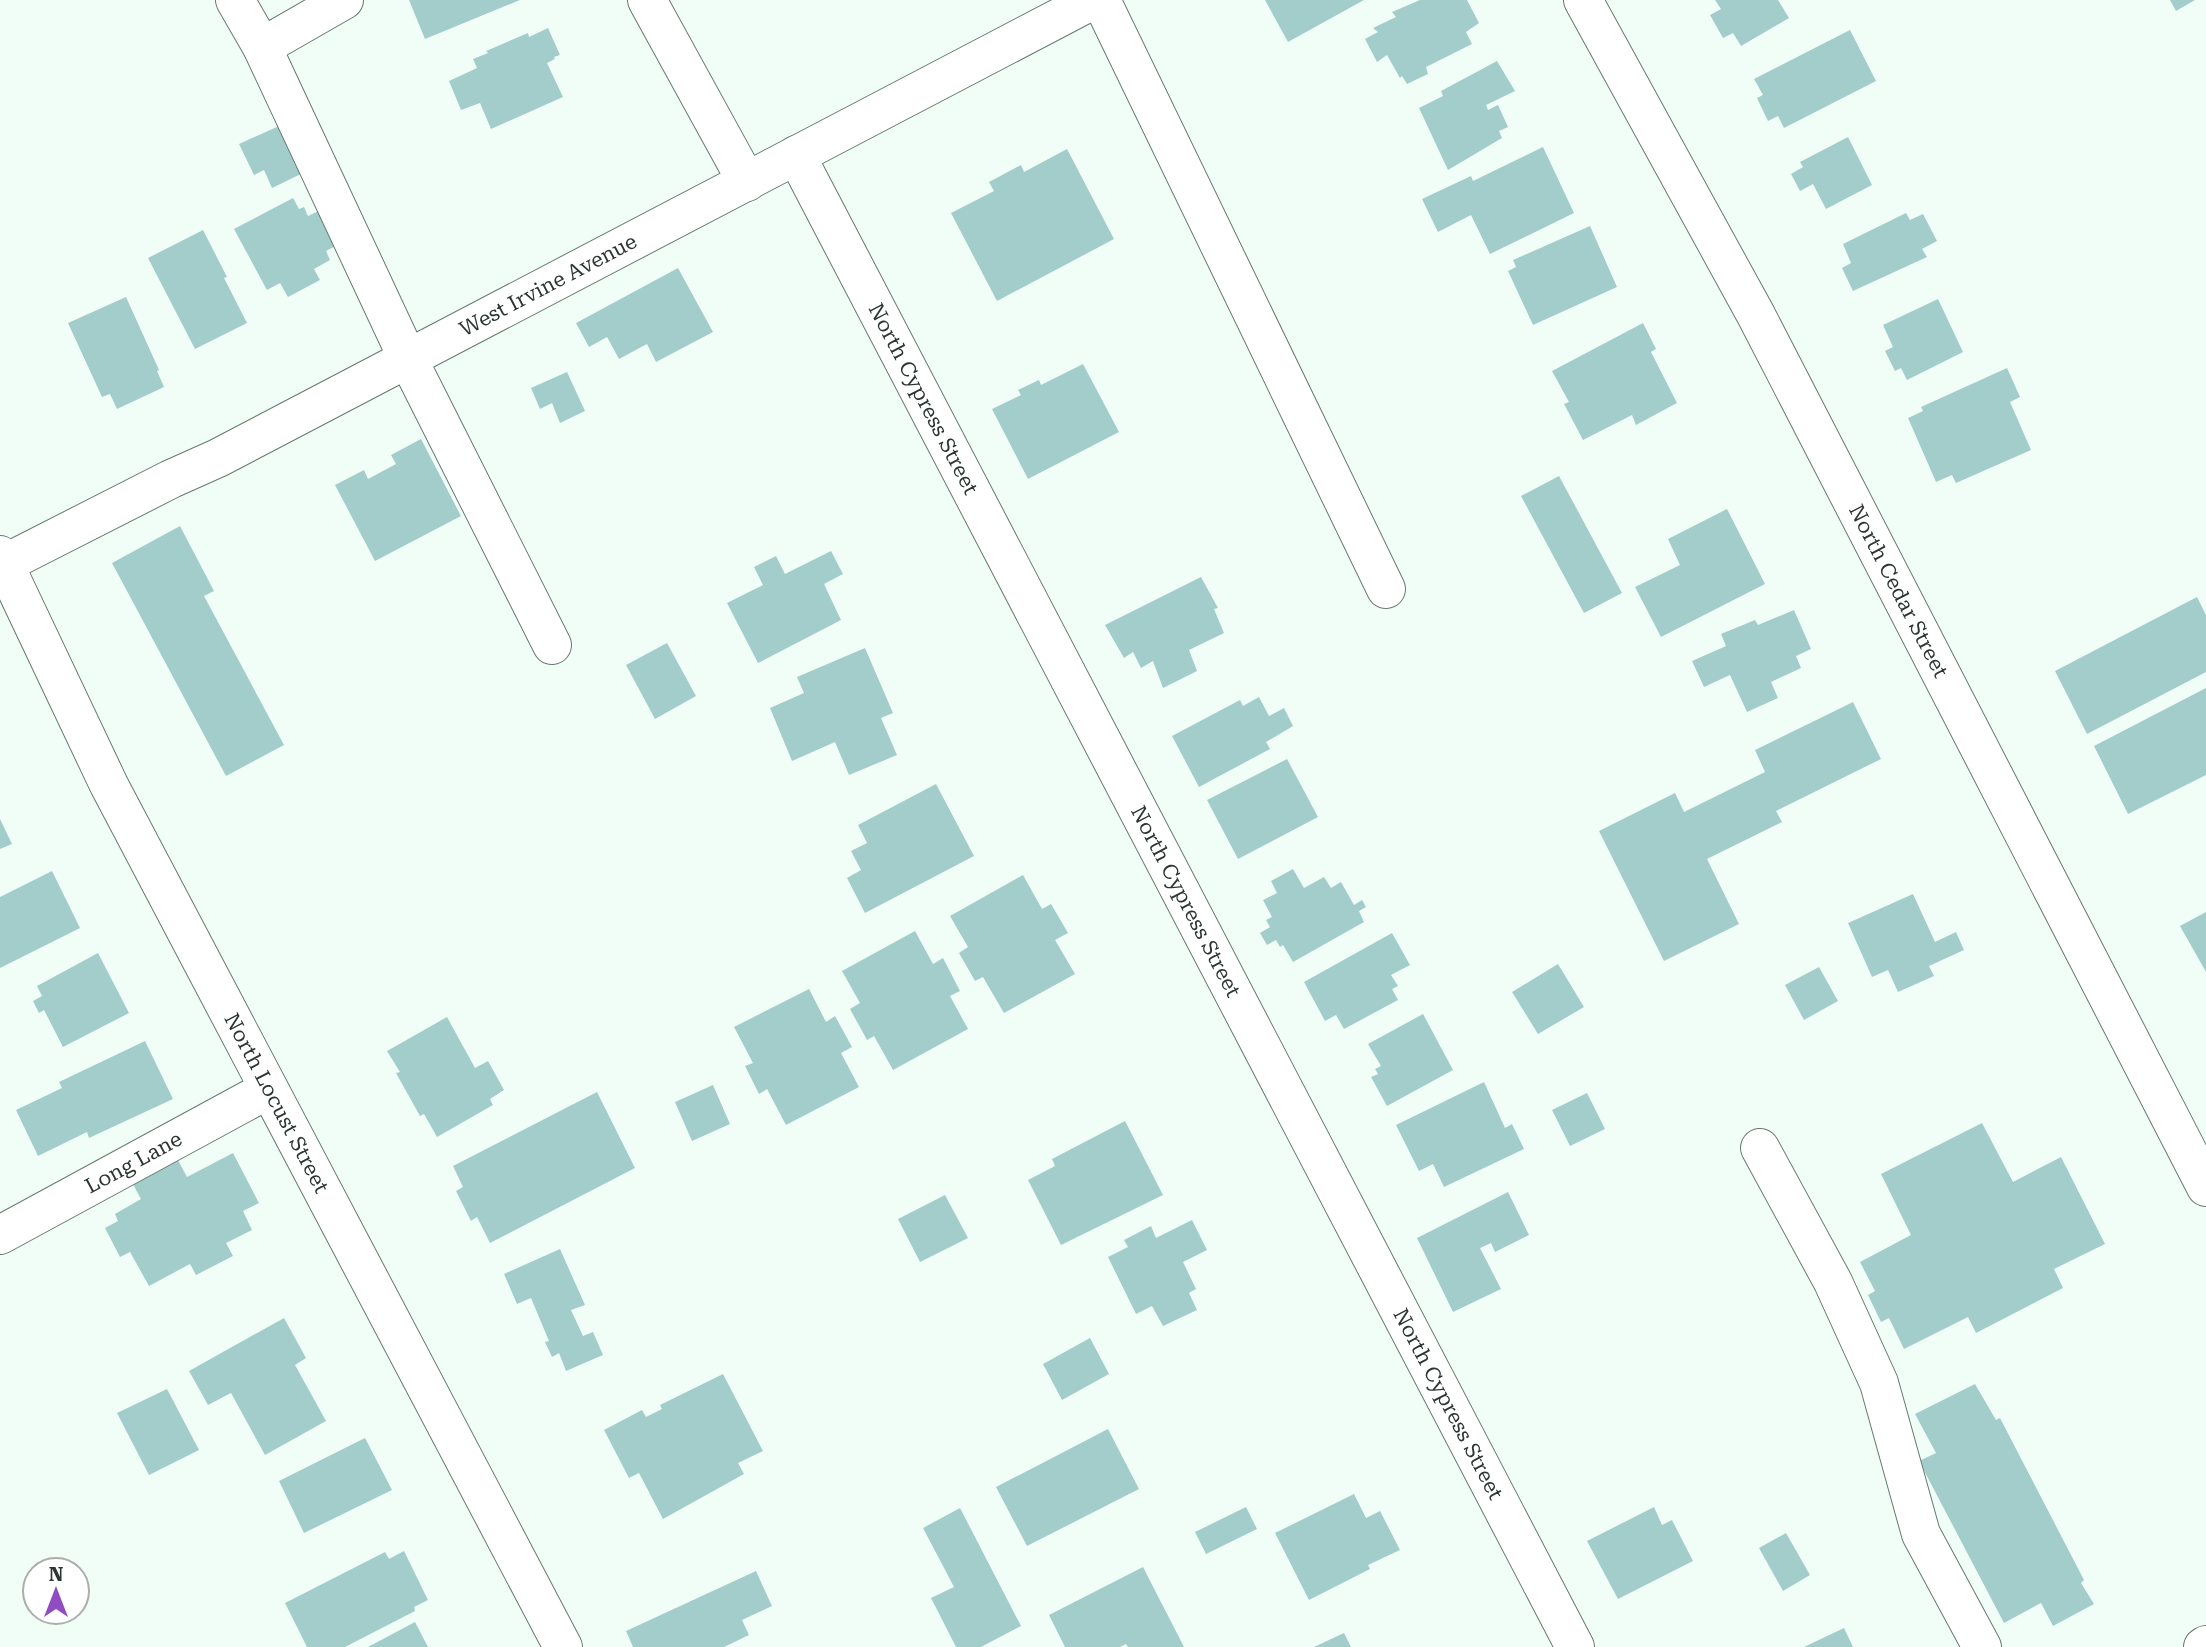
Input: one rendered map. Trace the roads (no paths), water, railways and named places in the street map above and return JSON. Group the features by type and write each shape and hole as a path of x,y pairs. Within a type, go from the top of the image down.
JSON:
{"street":[{"path":"235,0 262,47 408,359 552,645"},
{"path":"262,47 344,0"},
{"path":"647,0 747,181"},
{"name":"West Irvine Avenue","path":"2,561 218,458 1093,0"},
{"path":"1101,0 1386,589"},
{"name":"North Cedar Street","path":"1583,0 1756,315 2206,1187"},
{"name":"North Cypress Street","path":"796,155 1575,1647"},
{"name":"North Locust Street","path":"2,561 109,785 563,1647"},
{"name":"Long Lane","path":"0,1235 269,1089"},
{"path":"1759,1148 1833,1282 1879,1383 1921,1534 1982,1647"}]}
